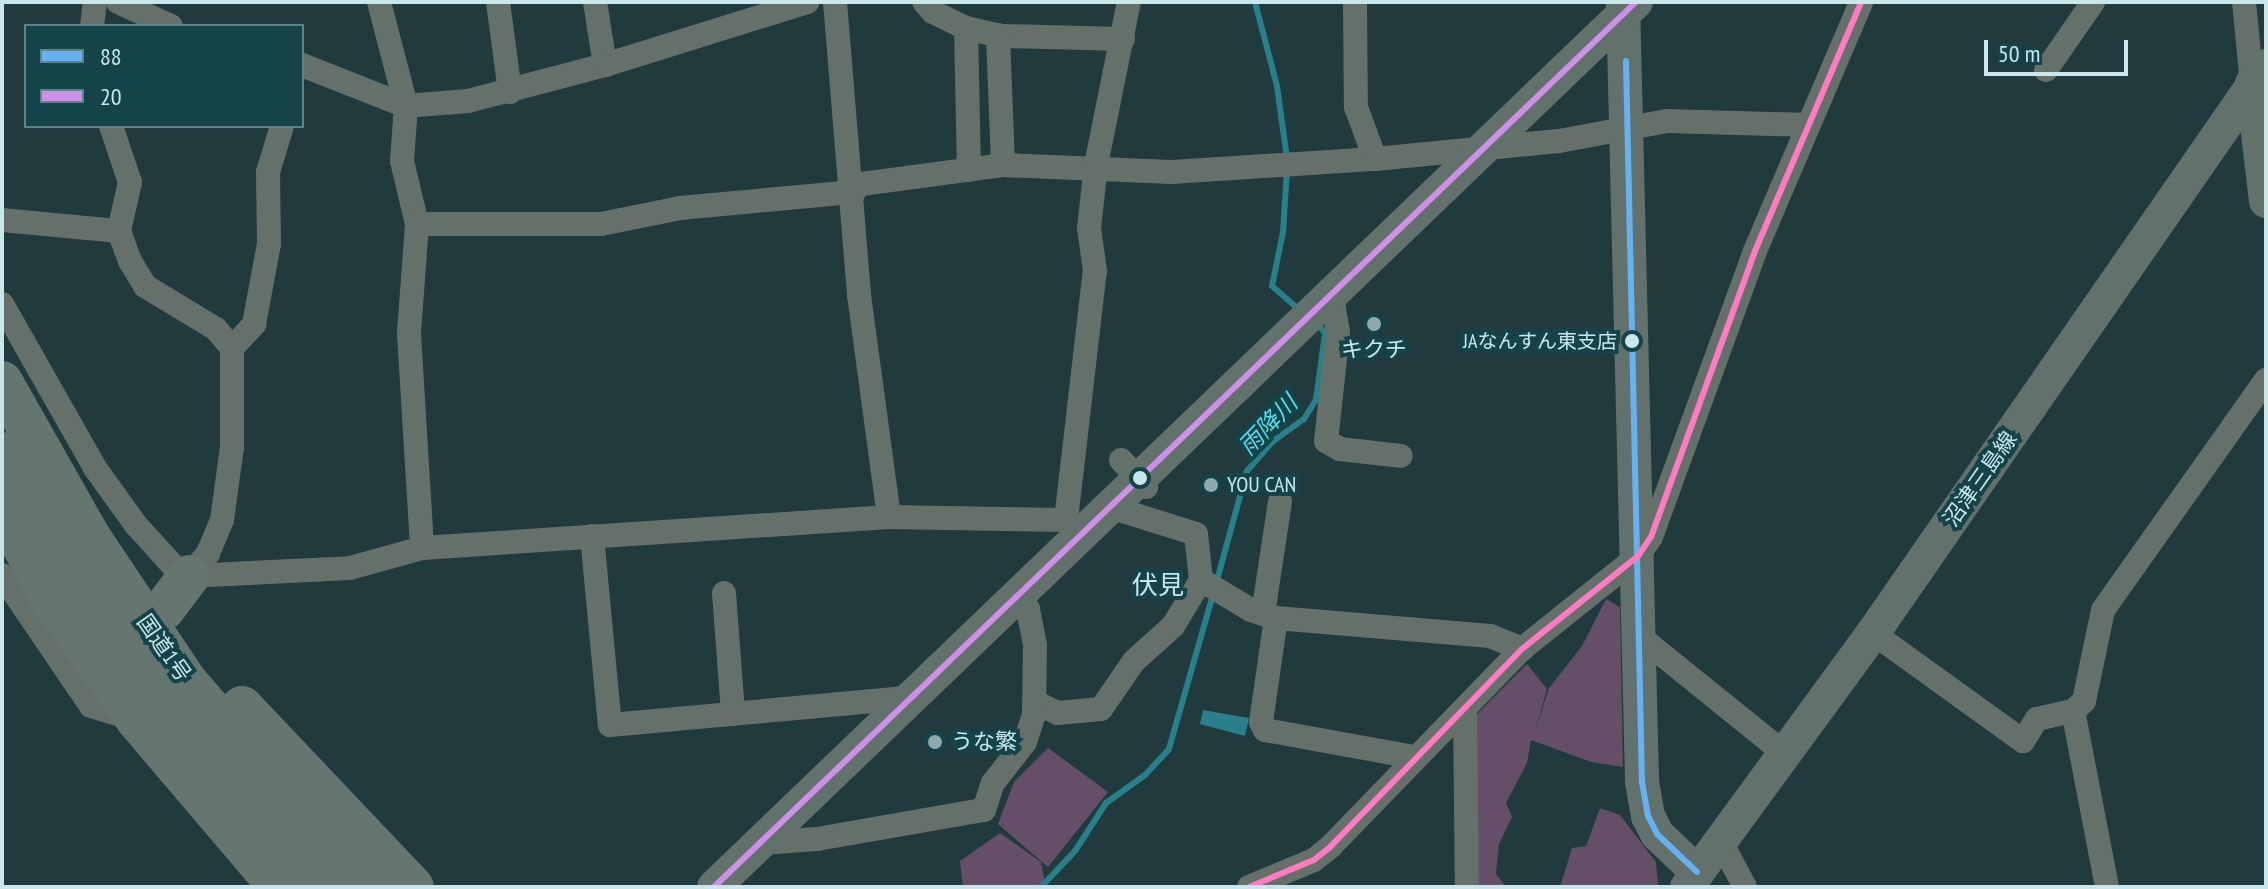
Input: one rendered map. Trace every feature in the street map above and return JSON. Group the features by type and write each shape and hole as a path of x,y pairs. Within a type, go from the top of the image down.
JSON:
{"highway":[{"name":"国道1号","path":"2,382 16,443 135,668 317,887"},
{"path":"16,443 164,609 221,684 413,887"},
{"name":"国道1号","path":"16,443 91,539 186,681 363,887"},
{"path":"2,507 54,603 137,720 279,887"},
{"path":"164,609 189,576"}],"street":[{"path":"92,24 95,2"},
{"path":"118,2 167,24"},
{"path":"379,2 406,106 402,161 417,224 409,334 422,548"},
{"path":"498,2 510,92"},
{"path":"595,2 605,65"},
{"path":"304,66 406,106 510,92 807,2"},
{"path":"835,2 854,189 859,295 889,517"},
{"path":"924,2 933,12 966,28 998,35 1123,39"},
{"path":"1074,526 1095,271 1089,228 1096,165 1129,2"},
{"path":"1355,2 1356,107 1375,159"},
{"path":"1249,887 1314,860 1331,846 1413,757 1465,709 1522,649 1638,556 1651,537 1755,251 1861,2"},
{"path":"2046,70 2093,2"},
{"path":"2244,2 2259,74 2266,201"},
{"path":"1628,6 1639,636 1648,816 1657,834 1692,880"},
{"path":"714,887 1014,597 1074,526 1110,507 1628,6"},
{"path":"966,28 969,170"},
{"path":"998,35 1003,165"},
{"name":"沼津三島線","path":"1692,880 1873,633 2259,74"},
{"path":"417,224 601,224 680,208 854,189 1003,165 1096,165 1172,172 1480,149 1628,131 1667,121 1808,125"},
{"path":"112,128 130,182 119,231 145,286 216,329 232,348 232,447 222,520 208,553 189,576"},
{"path":"232,348 254,324 269,244 268,172 281,128"},
{"path":"2,220 119,231"},
{"path":"1324,297 1334,309 1338,331 1326,441 1340,449 1401,456"},
{"path":"2,304 95,468 136,525 177,570 189,576 350,568 422,548 889,517 1074,526"},
{"path":"1873,633 2023,741 2037,719 2073,711 2084,701 2103,610 2266,380"},
{"path":"1121,460 1146,487"},
{"path":"1280,501 1261,722 1265,730 1413,757"},
{"path":"1035,702 1058,713 1101,709 1134,661 1173,626 1201,580 1196,534 1110,507"},
{"path":"592,536 610,725 909,698"},
{"path":"2,575 91,706 137,720"},
{"path":"1201,580 1270,616 1490,636 1522,649"},
{"path":"724,593 733,714"},
{"path":"760,843 817,839 984,810 993,783 1030,734 1035,702 1035,645 1028,609 1014,597"},
{"path":"1639,636 1785,754"},
{"path":"1465,709 1467,887"},
{"path":"2073,711 2107,887"},
{"path":"1721,842 1745,887"}],"shaded area":[{"path":"1606,599 1620,607 1623,767 1591,762 1531,740 1527,763 1506,803 1512,817 1499,844 1496,874 1506,887 1468,887 1473,718 1527,664 1547,689 1535,731 1549,688 1582,646"},
{"path":"1048,748 1108,792 1048,867 998,824 1014,782"},
{"path":"1600,808 1620,815 1656,862 1658,887 1560,887 1572,848 1586,846"},
{"path":"1000,833 1041,862 1046,887 963,887 960,861"}],"water":[{"path":"1203,710 1249,718 1245,736 1200,724"}],"waterway":[{"name":"雨降川","path":"1255,2 1277,86 1287,158"},
{"name":"雨降川","path":"1287,169 1283,232 1272,286 1301,311"},
{"name":"雨降川","path":"1216,584 1247,471 1272,442 1304,419 1316,400 1325,333 1316,322"},
{"name":"雨降川","path":"1041,887 1075,851 1106,803 1145,775 1169,749 1213,595"}],"transit line":[{"name":"20","path":"714,887 1636,2"},
{"path":"1249,887 1314,860 1331,846 1522,649 1638,556 1651,537 1755,251 1861,2"},
{"name":"88","path":"1626,61 1642,782 1648,816 1657,834 1697,872"}],"place":[{"name":"キクチ","path":"1374,324"},
{"name":"JAなんすん東支店","path":"1632,341"},
{"name":"YOU CAN","path":"1211,485"},
{"name":"うな繁","path":"935,742"}],"district":[{"name":"伏見","path":"1158,585"}]}
